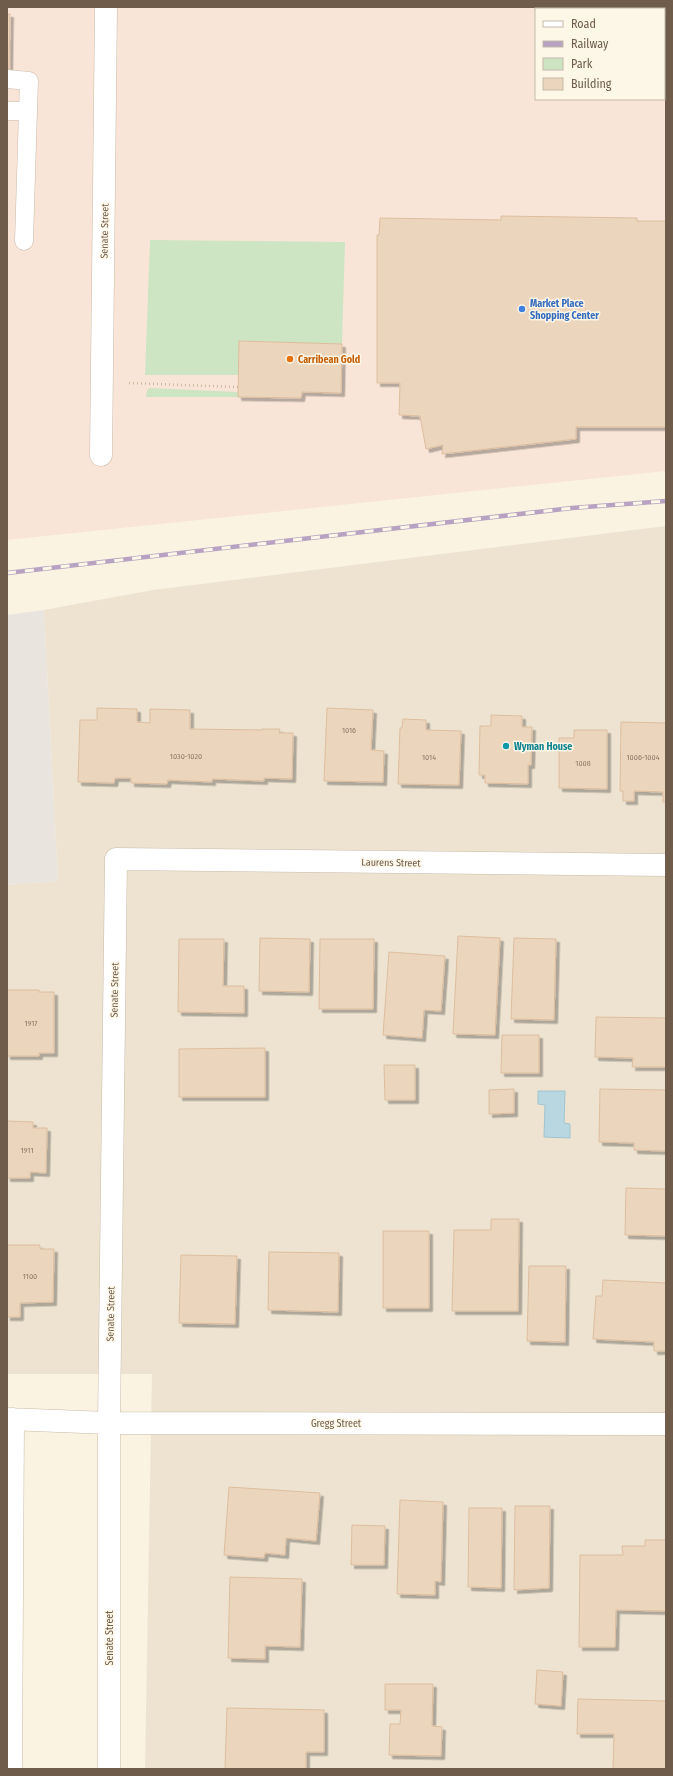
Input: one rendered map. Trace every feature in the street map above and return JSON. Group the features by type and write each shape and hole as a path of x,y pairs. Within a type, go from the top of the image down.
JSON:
{"street":[{"name":"Senate Street","path":"101,455 106,7"},
{"name":"Senate Street","path":"109,1769 108,1423 116,859"},
{"name":"Laurens Street","path":"116,859 666,865"},
{"name":"Gregg Street","path":"10,1419 108,1423 666,1424"},
{"path":"10,1419 11,1769"}],"lane":[{"path":"7,79 29,81 24,241"},
{"path":"7,111 28,111"}],"path":[{"path":"102,382 238,387"}],"shaded area":[{"path":"7,7 666,7 666,471 7,540"},
{"path":"666,526 666,1769 145,1769 152,1374 7,1374 7,885 58,881 44,610 153,590"},
{"path":"44,610 58,881 7,885 7,615"}],"green space":[{"path":"150,240 345,242 342,344 239,341 238,375 145,375"},
{"path":"150,388 238,392 238,397 146,397 147,390"}],"water":[{"path":"538,1091 565,1091 564,1123 570,1124 570,1138 544,1137 545,1105 538,1104"}],"building":[{"path":"7,14 10,14 9,69 7,69"},
{"name":"Market Place Shopping Center","path":"501,216 637,218 637,221 666,221 666,427 576,427 576,439 442,454 443,445 426,449 420,416 399,415 400,383 377,383 377,235 379,235 380,218 501,220"},
{"name":"Carribean Gold","path":"239,341 342,344 341,393 302,392 301,398 238,397"},
{"path":"97,708 137,709 137,722 150,723 150,709 190,710 190,729 280,729 279,733 293,733 292,779 264,778 264,781 212,779 212,782 168,780 167,784 131,783 131,778 115,778 114,783 78,782 80,720 97,720"},
{"path":"327,708 373,710 371,750 384,751 383,782 324,781"},
{"name":"Wyman House","path":"491,715 522,716 522,727 532,727 531,765 528,765 528,784 485,783 485,775 479,775 480,726 491,726"},
{"path":"403,719 426,720 426,730 461,731 459,785 398,784 400,728 402,728"},
{"path":"621,722 666,723 666,802 663,802 663,792 634,791 634,801 623,801 623,791 620,791"},
{"path":"574,730 607,730 607,789 559,788 559,738 574,738"},
{"path":"458,936 500,938 495,1035 453,1034"},
{"path":"260,938 310,939 309,992 259,991"},
{"path":"514,938 556,939 554,1020 511,1019"},
{"path":"179,939 224,939 223,986 244,986 244,1013 178,1012"},
{"path":"320,939 374,939 373,1009 319,1009"},
{"path":"389,952 445,956 441,1011 424,1010 422,1038 383,1035"},
{"path":"7,990 39,990 39,992 54,992 54,1053 39,1053 39,1056 7,1056"},
{"path":"596,1017 666,1018 666,1067 632,1067 633,1058 595,1057"},
{"path":"502,1035 539,1035 539,1073 501,1073"},
{"path":"265,1048 265,1097 179,1097 179,1049"},
{"path":"384,1065 415,1065 415,1100 385,1100"},
{"path":"514,1089 514,1113 489,1114 489,1090"},
{"path":"600,1089 666,1090 666,1151 634,1150 634,1143 599,1142"},
{"path":"7,1121 33,1122 33,1128 47,1128 46,1173 30,1172 30,1178 7,1178"},
{"path":"626,1188 666,1189 666,1236 625,1235"},
{"path":"491,1219 519,1219 518,1311 452,1311 454,1230 491,1230"},
{"path":"383,1231 429,1231 429,1308 383,1308"},
{"path":"7,1245 40,1245 40,1249 54,1249 53,1302 20,1303 20,1317 7,1317"},
{"path":"269,1252 339,1253 338,1312 268,1310"},
{"path":"181,1255 237,1256 235,1324 179,1323"},
{"path":"529,1266 566,1266 565,1342 527,1341"},
{"path":"603,1280 666,1283 666,1351 654,1351 654,1342 593,1339 596,1296 602,1296"},
{"path":"229,1487 320,1493 316,1541 286,1538 285,1555 265,1553 264,1558 224,1555"},
{"path":"400,1500 443,1502 441,1582 435,1581 435,1595 397,1594"},
{"path":"515,1506 550,1506 549,1588 514,1590"},
{"path":"469,1508 502,1508 501,1588 468,1587"},
{"path":"352,1525 385,1526 384,1565 351,1565"},
{"path":"645,1540 666,1540 666,1611 616,1610 615,1647 579,1647 580,1555 623,1555 622,1546 645,1546"},
{"path":"230,1577 302,1579 300,1647 265,1646 265,1659 228,1658"},
{"path":"537,1670 563,1672 561,1706 535,1704"},
{"path":"385,1684 433,1684 432,1726 442,1727 441,1756 389,1755 390,1724 400,1724 401,1710 385,1710"},
{"path":"578,1699 666,1701 666,1769 613,1769 614,1734 577,1734"},
{"path":"227,1708 324,1710 324,1752 306,1752 306,1769 225,1769"}],"railway":[{"path":"7,573 572,508 666,501"}],"place":[{"name":"Market Place Shopping Center","path":"522,309"},
{"name":"Carribean Gold","path":"290,359"},
{"name":"Wyman House","path":"506,746"}]}
